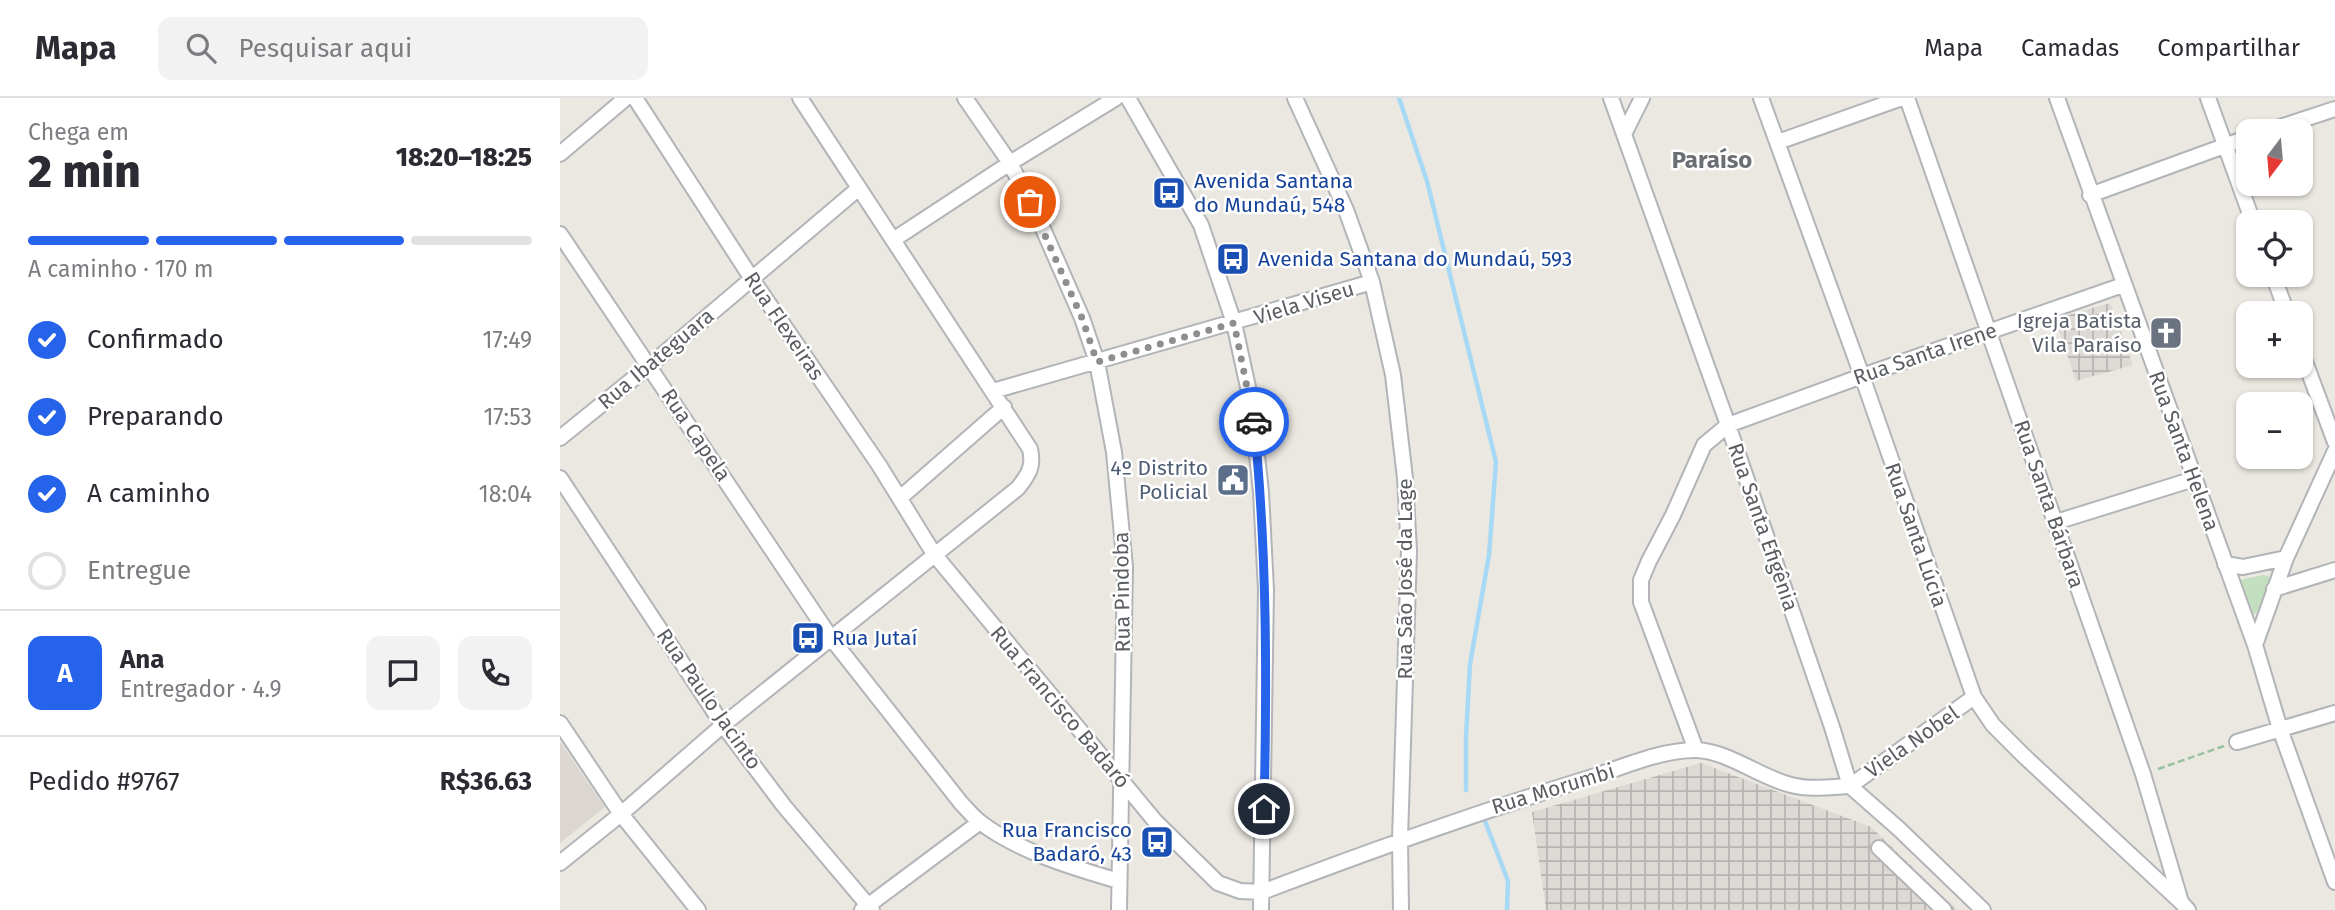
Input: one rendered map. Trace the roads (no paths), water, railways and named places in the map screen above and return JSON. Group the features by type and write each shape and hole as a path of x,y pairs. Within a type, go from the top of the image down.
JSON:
{"street":[{"path":"560,154 626,98"},
{"name":"Rua Flexeiras","path":"635,98 752,279 900,498 934,554"},
{"path":"560,863 723,725 1018,488 1030,474 1033,462 1030,449 800,98"},
{"name":"Rua Pindoba","path":"965,98 1010,163 1040,222 1082,318 1097,362 1114,452 1125,567 1119,910"},
{"path":"893,240 1010,163 1116,98"},
{"path":"1128,98 1201,225 1234,323 1251,401 1261,492 1265,578 1261,910"},
{"name":"Rua São José da Lage","path":"1295,98 1346,210 1372,282 1393,375 1405,478 1409,551 1400,839 1401,910"},
{"name":"Rua Santa Efigênia","path":"1611,98 1728,425 1828,714 1850,786"},
{"path":"1625,132 1642,98"},
{"name":"Rua Santa Lúcia","path":"1761,98 1862,376 1973,697 1993,725 2024,757 2184,906"},
{"path":"1778,142 1904,98"},
{"name":"Rua Santa Bárbara","path":"1904,98 2056,522 2143,774 2184,906"},
{"name":"Rua Santa Helena","path":"2057,98 2255,645 2280,729 2330,856 2335,882"},
{"path":"2208,98 2248,210"},
{"path":"2304,119 2335,109"},
{"path":"2090,195 2236,142"},
{"name":"Rua Ibateguara","path":"560,438 859,188"},
{"name":"Rua Capela","path":"560,234 831,638 961,803 980,822 1019,845 1068,866 1119,881"},
{"name":"Viela Viseu","path":"993,391 1372,282"},
{"name":"Rua Santa Irene","path":"1728,425 2123,285"},
{"path":"2311,378 2335,442"},
{"path":"900,498 1004,407"},
{"path":"1696,750 1641,603 1642,580 1648,561 1673,515 1704,446 1728,425"},
{"path":"2255,645 2286,558 2335,451"},
{"name":"Rua Paulo Jacinto","path":"560,478 723,725 867,908"},
{"path":"2056,522 2194,479"},
{"name":"Rua Francisco Badaró","path":"934,554 1155,821 1218,883 1240,891 1262,892"},
{"path":"2225,564 2243,567 2286,558"},
{"path":"2274,589 2335,570"},
{"name":"Viela Nobel","path":"1850,786 1973,697"},
{"path":"2237,742 2335,712"},
{"path":"560,723 621,814 698,910"},
{"name":"Rua Morumbi","path":"1262,892 1400,839 1669,754 1696,750 1716,753 1789,785 1805,788 1850,786"},
{"path":"1850,786 1983,910"},
{"path":"867,908 980,822"},
{"path":"1878,848 1944,910"}],"waterway":[{"path":"1399,98 1427,181 1496,462 1489,555 1470,664 1466,790"},
{"path":"1485,821 1508,881 1507,910"}],"place":[{"name":"Avenida Santana do Mundaú, 548","path":"1169,193"},
{"name":"Avenida Santana do Mundaú, 593","path":"1233,259"},
{"name":"Igreja Batista Vila Paraíso","path":"2166,333"},
{"name":"4º Distrito Policial","path":"1233,480"},
{"name":"Rua Jutaí","path":"808,638"},
{"name":"Rua Francisco Badaró, 43","path":"1157,842"}],"district":[{"name":"Paraíso","path":"1712,160"}]}
